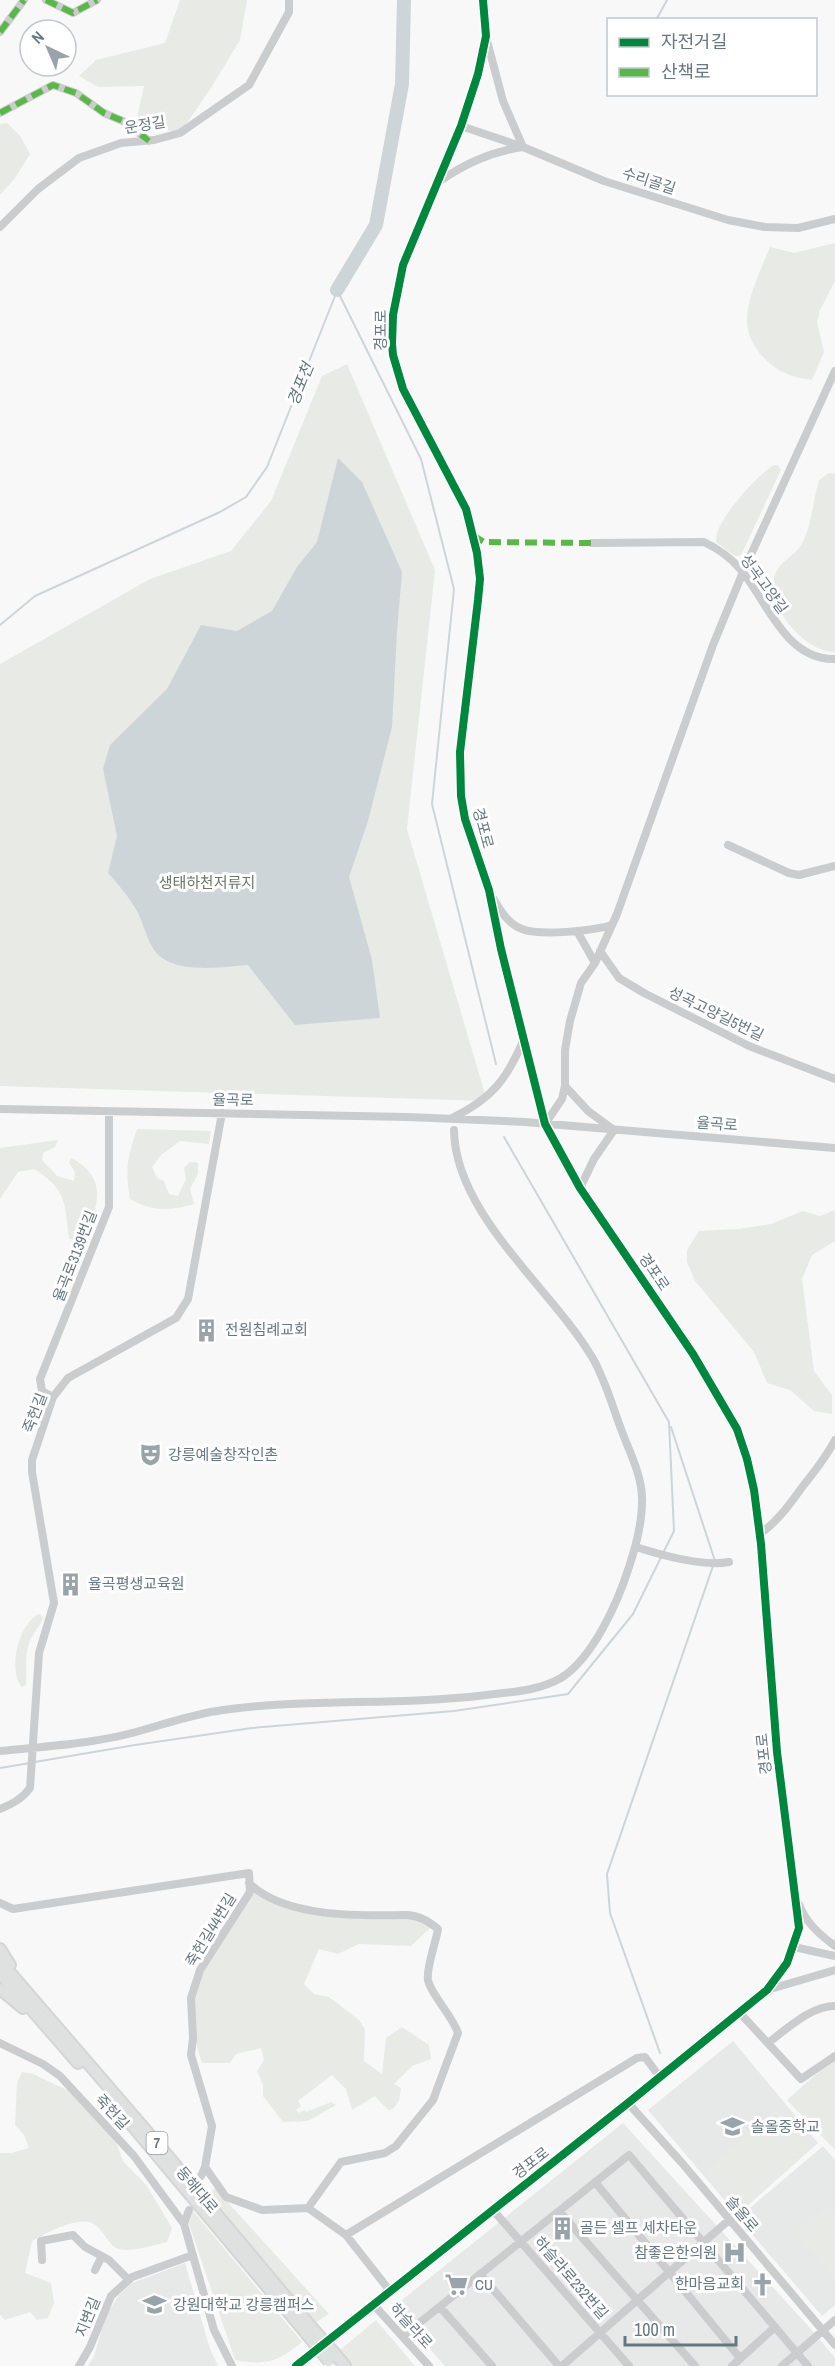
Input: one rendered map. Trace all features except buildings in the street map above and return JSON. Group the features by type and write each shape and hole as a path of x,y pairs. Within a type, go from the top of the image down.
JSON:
{"main road":[{"path":"0,1949 27,1993"},
{"name":"동해대로","path":"0,1961 161,2148 333,2361 345,2366"},
{"name":"동해대로","path":"0,1972 309,2331"},
{"path":"0,1989 46,2027"}],"street":[{"path":"0,32 24,0"},
{"path":"46,0 73,13 97,0"},
{"name":"운정길","path":"0,227 38,189 79,158 121,143 149,141 180,132 249,85 289,12 289,0"},
{"name":"경포로","path":"296,2366 767,1990 787,1963 799,1928 777,1752 760,1534 747,1459 737,1429 693,1354 580,1188 545,1124 501,949 489,890 465,819 459,775 480,579 477,553 466,509 403,389 393,356 392,344 393,315 403,265 472,94 486,36 483,0"},
{"path":"436,184 487,155 523,147 503,101 486,36"},
{"path":"0,113 53,86 76,93 104,113 125,122 149,141"},
{"name":"수리골길","path":"461,126 523,147 604,181 728,220 765,227 798,228 835,219"},
{"path":"545,1124 562,1099 565,1086 565,1050 570,1021 581,983 595,963 612,926 713,645 743,572 835,371"},
{"name":"성곡고양길","path":"592,543 704,542 725,554 743,572 773,619 790,638 819,659 835,659"},
{"path":"728,845 789,873 799,875 835,866"},
{"path":"489,890 507,919 523,930 576,931 612,926"},
{"path":"576,931 595,963"},
{"name":"성곡고양길5번길","path":"600,951 619,978 644,993 749,1046 835,1079"},
{"path":"449,1119 472,1108 498,1086 511,1069 524,1039"},
{"path":"565,1086 588,1111 614,1130 594,1159 580,1188"},
{"name":"율곡로","path":"0,1109 525,1122 835,1148"},
{"name":"율곡로3139번길","path":"53,1397 42,1391 40,1379 109,1207 109,1112"},
{"name":"죽헌길","path":"0,1809 25,1795 30,1788 39,1653 54,1603 32,1472 32,1460 53,1397 68,1378 176,1318 188,1299 222,1113"},
{"path":"0,1751 33,1751 82,1743 136,1732 171,1720 223,1710 334,1701 397,1702 472,1697 535,1689 561,1677 581,1660 609,1617 639,1548 641,1483 593,1358 480,1211 458,1162 454,1131"},
{"path":"760,1534 780,1519 788,1509 827,1456 835,1440"},
{"path":"639,1548 683,1559 729,1562"},
{"name":"죽헌길44번길","path":"0,1903 14,1909 249,1873 250,1892 201,1970 191,1998 193,2038 191,2055 212,2126 203,2171 226,2197 262,2210 308,2208"},
{"path":"793,1882 801,1911 816,1932 835,1946"},
{"path":"249,1883 276,1902 289,1906 330,1912 413,1915 428,1921 438,1929 428,1978 431,1989 453,2019 458,2033 433,2100 396,2146 385,2153 341,2162 308,2208 346,2235 390,2291"},
{"path":"794,1947 835,1956"},
{"path":"767,1990 835,1970"},
{"path":"768,2043 810,2013 826,2006 835,2006"},
{"path":"739,2012 801,2079 835,2056"},
{"name":"죽헌길","path":"0,2043 43,2064 60,2076 134,2156 184,2224"},
{"path":"346,2235 637,2058 645,2058 659,2076"},
{"name":"솔올로","path":"628,2103 835,2345"},
{"path":"403,2336 629,2155 808,2366"},
{"path":"595,2182 740,2358"},
{"path":"189,2210 184,2224 214,2330 232,2366"},
{"name":"하슬라로232번길","path":"493,2210 629,2366"},
{"path":"559,2211 695,2366"},
{"name":"하슬라로232번길","path":"480,2274 561,2366 729,2220"},
{"path":"42,2260 41,2241 73,2235 85,2247 110,2260 129,2280"},
{"name":"지변길","path":"79,2366 90,2348 111,2296 129,2280 193,2255"},
{"path":"94,2270 102,2256"},
{"name":"하슬라로","path":"373,2304 429,2366"},
{"path":"440,2307 492,2366"},
{"path":"782,2366 835,2320"},
{"path":"732,2366 775,2327"}],"shaded area":[{"name":"생태하천저류지","path":"338,458 362,482 402,572 392,727 368,821 349,877 372,960 380,1018 295,1025 248,965 212,968 185,967 163,959 155,951 135,907 108,873 117,836 103,769 110,745 167,689 201,625 237,631 272,611 297,567 317,542"},
{"name":"솔올중학교","path":"733,2041 818,2143 737,2215 648,2110"},
{"path":"623,2123 810,2328 835,2358 835,2366 445,2366 392,2308"},
{"path":"823,2146 835,2160 835,2305 822,2316 738,2218"},
{"name":"강원대학교 강릉캠퍼스","path":"185,2263 210,2349 218,2366 88,2366 94,2356 106,2315 119,2295 132,2283"}],"green space":[{"path":"180,0 247,0 240,40 180,133 136,123 144,86 98,87 79,76 96,60 165,43"},
{"path":"7,123 21,137 30,154 15,178 0,195 0,124"},
{"path":"835,243 835,281 820,310 817,322 824,352 812,380 795,377 766,360 750,337 747,319 752,291 770,247 794,253"},
{"name":"생태하천저류지","path":"347,364 435,570 407,829 487,1101 0,1086 0,664 150,579 231,551 271,501 322,376"},
{"path":"774,465 778,465 781,470 742,553 735,556 717,543 720,525 747,489"},
{"path":"829,473 835,474 835,652 812,645 801,637 782,614 773,590 774,578 779,567 803,542 819,480"},
{"path":"137,1129 211,1131 209,1144 180,1141 161,1155 152,1167 157,1178 164,1181 169,1194 178,1196 186,1179 184,1168 190,1162 198,1163 198,1174 190,1189 194,1204 161,1209 130,1199 128,1164"},
{"path":"58,1140 55,1147 43,1153 42,1160 57,1176 74,1181 75,1172 69,1163 71,1158 83,1166 96,1184 96,1206 79,1239 69,1239 65,1207 59,1191 53,1183 34,1169 18,1172 0,1199 0,1148"},
{"path":"835,1210 835,1241 812,1255 802,1279 814,1371 832,1395 832,1414 814,1411 790,1390 767,1383 754,1352 695,1281 687,1262 687,1250 699,1231 739,1229 771,1224 803,1211 820,1216"},
{"path":"39,1614 43,1617 29,1644 26,1685 22,1687 16,1670 17,1648 26,1627"},
{"path":"253,1892 305,1911 418,1917 431,1927 411,1946 359,1944 338,1954 319,1949 304,1984 314,1994 329,1997 359,2020 365,2029 364,2061 382,2074 386,2038 402,2027 429,2045 431,2059 412,2066 394,2084 401,2088 399,2101 393,2109 388,2110 375,2096 352,2110 346,2089 332,2075 298,2101 301,2106 296,2110 299,2113 304,2110 306,2112 331,2102 336,2105 308,2121 283,2122 263,2096 263,2085 257,2071 264,2060 261,2048 236,2054 230,2063 202,2063 193,2024 195,1988 208,1960"},
{"path":"835,2061 835,2150 787,2100 830,2062"},
{"path":"22,2072 33,2074 69,2091 116,2142 123,2161 147,2186 172,2228 167,2242 135,2250 116,2248 97,2226 87,2222 71,2223 32,2241 25,2273 51,2283 54,2303 48,2318 37,2320 30,2312 5,2320 0,2315 0,2153 12,2153 29,2148 24,2135 15,2125 17,2083"},
{"path":"776,2109 810,2149 740,2210 706,2171"},
{"path":"215,2188 329,2314 315,2323 205,2197"},
{"path":"827,2205 835,2214 835,2280 795,2233"},
{"path":"193,2211 302,2342 286,2354 264,2362 235,2360 189,2224"},
{"path":"376,2320 415,2366 353,2366 340,2350"}],"waterway":[{"name":"경포천","path":"337,290 376,225 402,84 404,0"},
{"path":"657,18 667,0"},
{"path":"337,290 421,459 454,589 432,804 496,1064"},
{"name":"경포천","path":"0,625 35,596 220,512 246,497 267,467 337,291"},
{"path":"35,1762 252,1728 454,1711 568,1694 633,1614 674,1531 669,1422 504,1137"},
{"path":"671,1427 715,1561"},
{"path":"660,2053 610,1913 607,1874 713,1566"},
{"path":"0,1768 30,1763"}],"marked path":[{"path":"0,32 24,0"},
{"path":"46,0 73,13 97,0"},
{"path":"0,113 53,85 76,93 104,113 125,122 149,141"},
{"path":"473,535 484,542 592,543"}],"cycle path":[{"path":"296,2366 767,1990 787,1963 799,1928 777,1752 761,1544 754,1490 747,1459 737,1429 693,1354 580,1188 545,1124 501,949 489,890 465,819 461,796 460,752 480,579 477,553 466,509 403,389 392,344 393,315 403,265 461,126 478,74 486,36 483,0"}],"place":[{"name":"전원침례교회","path":"207,1330"},
{"name":"강릉예술창작인촌","path":"150,1455"},
{"name":"율곡평생교육원","path":"70,1584"},
{"name":"솔올중학교","path":"733,2127"},
{"name":"골든 셀프 세차타운","path":"562,2228"},
{"name":"참좋은한의원","path":"735,2253"},
{"name":"한마음교회","path":"762,2284"},
{"name":"CU","path":"457,2285"},
{"name":"강원대학교 강릉캠퍼스","path":"155,2305"}]}
